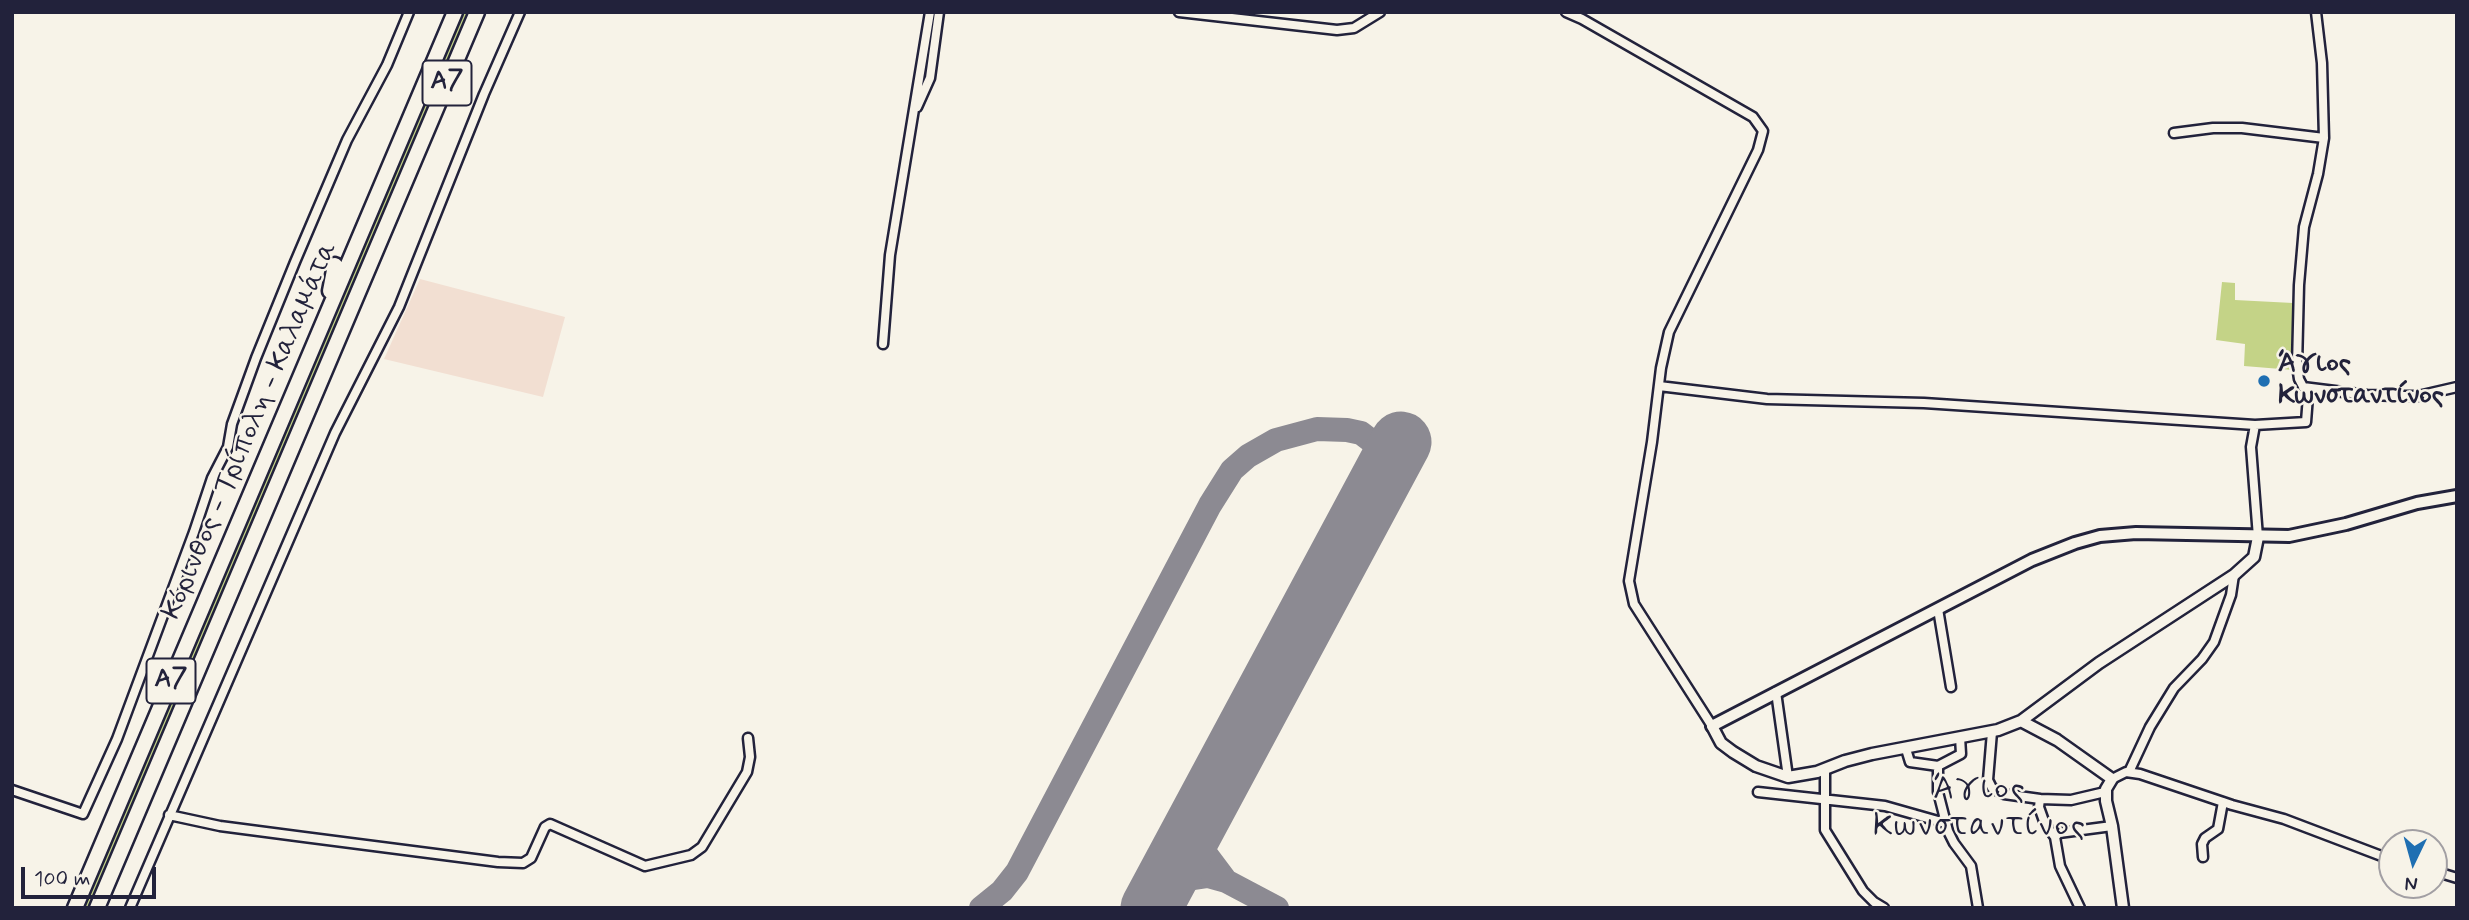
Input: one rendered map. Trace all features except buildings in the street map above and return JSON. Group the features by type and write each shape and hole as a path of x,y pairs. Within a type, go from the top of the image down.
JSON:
{"highway":[{"name":"Κόρινθος - Τρίπολη - Καλαμάτα","path":"75,908 455,12"},
{"name":"Κόρινθος - Τρίπολη - Καλαμάτα","path":"97,908 477,12"},
{"path":"389,144 425,82"},
{"path":"416,172 417,153"},
{"path":"320,329 335,265"},
{"path":"342,330 362,312"}],"main road":[{"path":"1712,726 2032,560 2100,536 2145,533 2289,536 2417,503 2457,496"}],"street":[{"path":"12,790 83,814 117,739 212,478 228,447 232,424 256,358 295,262 347,140 387,65 409,12"},
{"path":"130,908 335,433 400,307 484,94 520,12"},
{"path":"883,344 890,255 930,12"},
{"path":"915,110 930,78 939,12"},
{"path":"1179,12 1337,30 1354,28 1380,12"},
{"path":"1566,12 1753,117 1763,131 1758,150 1673,323 1667,341 1629,586 1634,604 1724,746 1756,766 1788,777 1809,775 1872,754 1992,732 2021,721 2099,663 2234,575 2254,557 2258,546 2251,447 2255,425"},
{"path":"1659,386 1767,399 1924,402 2255,425 2306,422 2308,396 2299,379 2297,366 2299,285 2304,227 2324,138 2322,64 2316,12"},
{"path":"2174,133 2213,128 2242,128 2324,138"},
{"path":"2303,387 2367,395 2408,396 2457,387"},
{"path":"2129,772 2150,727 2174,688 2214,642 2231,596 2234,575"},
{"path":"1938,609 1951,687"},
{"path":"1776,692 1788,777"},
{"path":"2021,721 2057,740 2112,779"},
{"path":"1992,732 1989,780 1992,788 2004,794 2040,799 2071,800 2105,792"},
{"path":"1906,749 1910,762 1938,766 1961,754 1960,737"},
{"path":"169,815 209,824 292,836 523,863 531,858 545,827 550,824 645,866 691,855 702,847 747,772 750,757 748,738"},
{"path":"1938,766 1938,792 1945,823 1954,844 1971,866 1978,908"},
{"path":"1825,769 1824,822 1828,836 1863,891 1884,908"},
{"path":"2123,908 2105,792 2112,779 2129,772 2306,826 2378,854"},
{"path":"1758,792 1885,806 1945,823"},
{"path":"2040,799 2039,807 2045,824 2055,837 2060,866 2080,908"},
{"path":"2203,858 2202,844 2218,829 2223,802"},
{"path":"2055,837 2059,833 2112,826"}],"shaded area":[{"path":"420,279 565,317 543,397 384,359"}],"green space":[{"path":"463,12 468,12 89,908 83,908"},
{"path":"2222,282 2235,283 2235,300 2293,303 2293,370 2244,366 2245,344 2216,340"}],"taxiway":[{"path":"981,908 1002,891 1017,872 1210,505 1232,470 1248,456 1276,440 1317,429 1361,433 1378,446 1385,471"},
{"path":"1201,814 1205,853 1226,881"},
{"path":"1153,903 1164,891 1181,880 1208,876 1226,881 1277,908"}],"runway":[{"path":"1151,908 1401,442"}],"place":[{"name":"Άγιος Κωνσταντίνος","path":"2264,381"}],"district":[{"name":"Άγιος Κωνσταντίνος","path":"1980,810"}]}
